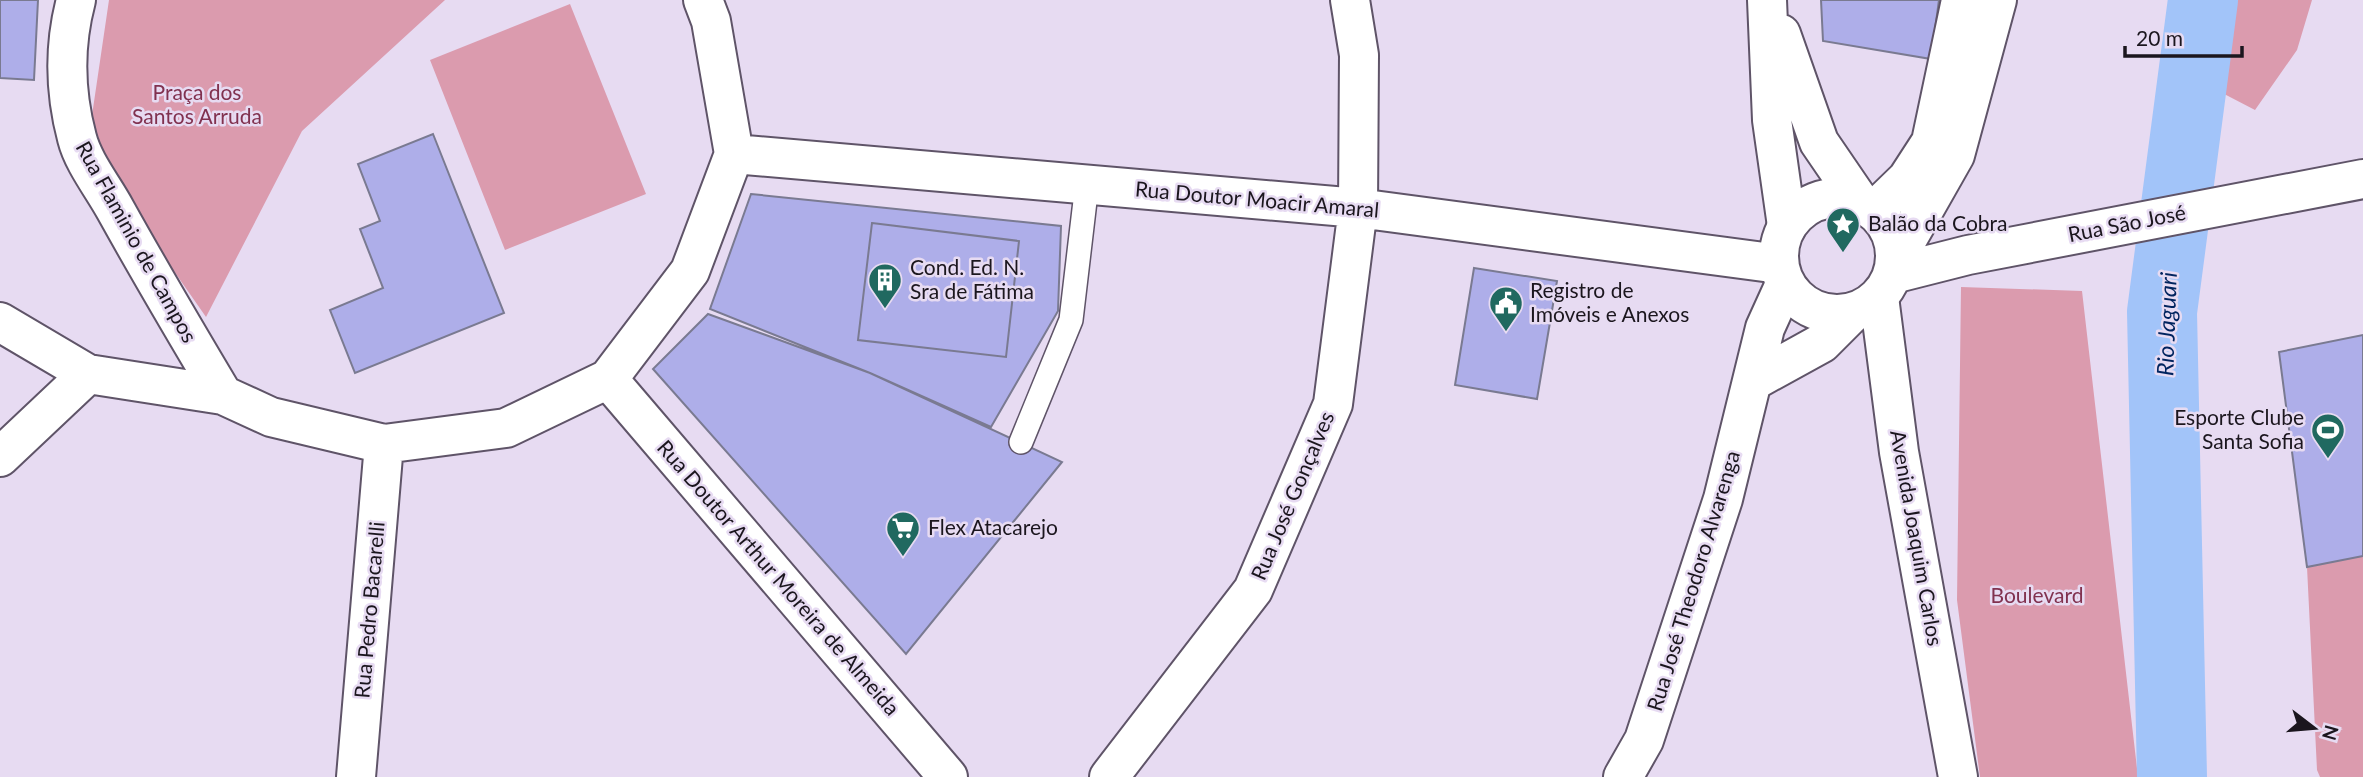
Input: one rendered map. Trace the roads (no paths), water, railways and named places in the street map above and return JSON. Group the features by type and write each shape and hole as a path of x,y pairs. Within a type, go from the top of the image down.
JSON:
{"street":[{"name":"Rua Flaminio de Campos","path":"76,0 70,22 67,65 70,106 78,141 163,297 223,395"},
{"path":"0,322 88,374 223,395 271,417 384,444 506,428 608,379 690,271 734,154 710,21 703,0"},
{"name":"Rua José Gonçalves","path":"1109,777 1253,590 1333,404 1358,208 1359,55 1350,0"},
{"path":"1769,0 1819,142 1867,207 1891,233 1880,286 1833,315 1814,310 1797,299 1782,274 1780,244 1787,226 1800,211 1819,201 1839,197 1867,207"},
{"path":"1769,0 1772,120 1787,226"},
{"path":"1867,207 1907,179 1931,142 1961,0"},
{"path":"1753,381 1822,343 1880,286 1955,155 1997,0"},
{"name":"Rua Doutor Moacir Amaral","path":"734,154 1358,208 1782,274"},
{"name":"Rua São José","path":"1880,286 1968,255 2355,181"},
{"name":"Rua José Theodoro Alvarenga","path":"1623,777 1644,740 1723,499 1782,274"},
{"name":"Avenida Joaquim Carlos","path":"1880,286 1899,452 1958,777"},
{"path":"0,457 88,374"},
{"name":"Rua Doutor Arthur Moreira de Almeida","path":"608,379 948,777"},
{"name":"Rua Pedro Bacarelli","path":"356,777 384,444"}],"lane":[{"path":"1021,442 1071,320 1087,184"}],"waterway":[{"name":"Rio Jaguari","path":"2172,777 2162,312 2203,0"}],"place":[{"name":"Balão da Cobra","path":"1843,254"},
{"name":"Cond. Ed. N. Sra de Fátima","path":"885,310"},
{"name":"Registro de Imóveis e Anexos","path":"1506,333"},
{"name":"Esporte Clube Santa Sofia","path":"2328,460"},
{"name":"Flex Atacarejo","path":"903,558"}],"park label":[{"name":"Praça dos Santos Arruda","path":"197,105"},
{"name":"Boulevard","path":"2037,596"}]}
